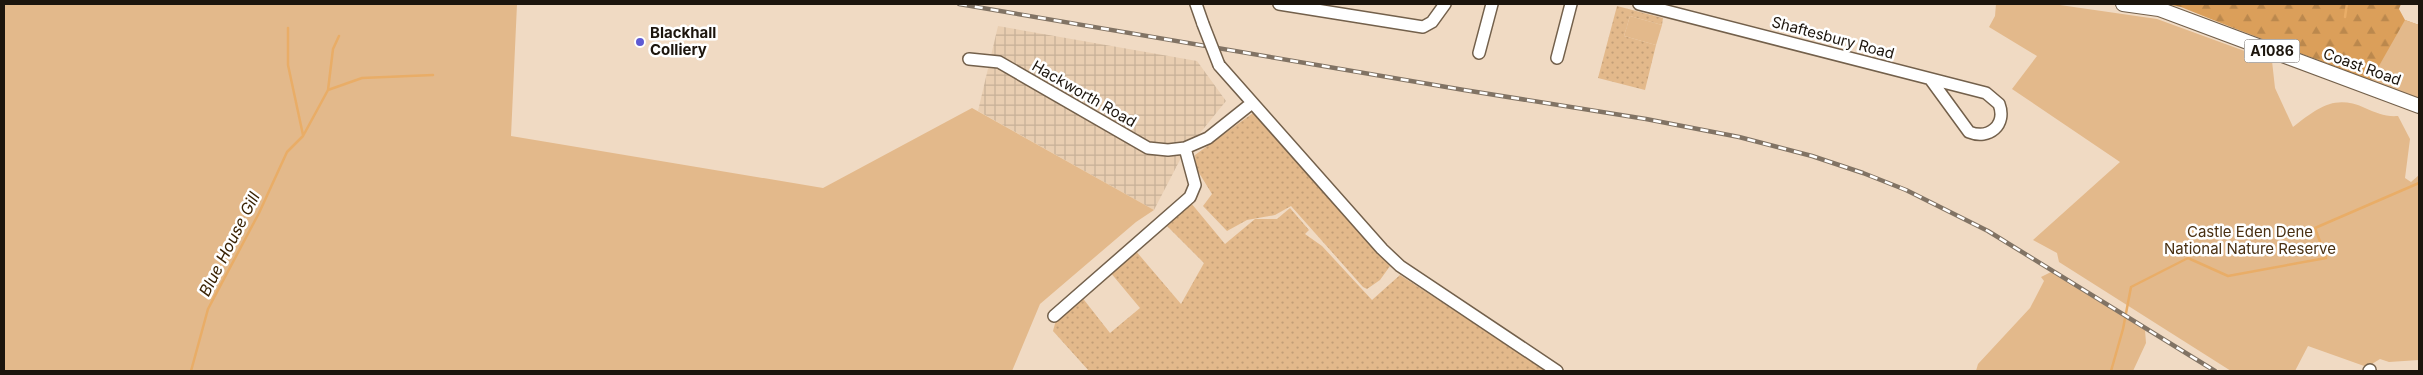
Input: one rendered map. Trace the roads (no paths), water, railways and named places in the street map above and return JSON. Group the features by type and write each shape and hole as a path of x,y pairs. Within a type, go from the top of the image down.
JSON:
{"main road":[{"name":"Coast Road","path":"2123,4 2159,9 2419,106"}],"street":[{"path":"1196,4 1219,65 1382,249 1400,266 1557,371"},
{"path":"1279,4 1423,26 1432,22 1445,4"},
{"path":"1479,53 1492,4"},
{"path":"1557,58 1571,4"},
{"name":"Shaftesbury Road","path":"1639,4 1931,80 1992,96 1997,100 2002,110 1999,124 1995,130 1985,135 1977,136 1969,132 1931,80"},
{"name":"Hackworth Road","path":"969,59 999,62 1148,148 1168,150 1185,148"},
{"path":"1054,316 1190,197 1195,185 1185,148 1208,138 1252,103"}],"waterway":[{"path":"2345,17 2347,4"},
{"name":"Blue House Gill","path":"288,28 288,65 303,135"},
{"name":"Blue House Gill","path":"328,90 333,49 339,36"},
{"name":"Blue House Gill","path":"191,371 208,309 259,213 287,152 303,136 328,90 362,78 433,75"},
{"path":"2111,371 2123,329 2131,287 2188,258 2228,276 2326,258 2315,228 2419,183"}],"railway":[{"path":"959,4 1646,119 1739,137 1812,156 1906,190 1988,231 2215,371"}],"place":[{"name":"Blackhall Colliery","path":"640,42"}],"park label":[{"name":"Castle Eden Dene National Nature Reserve","path":"2250,240"}]}
